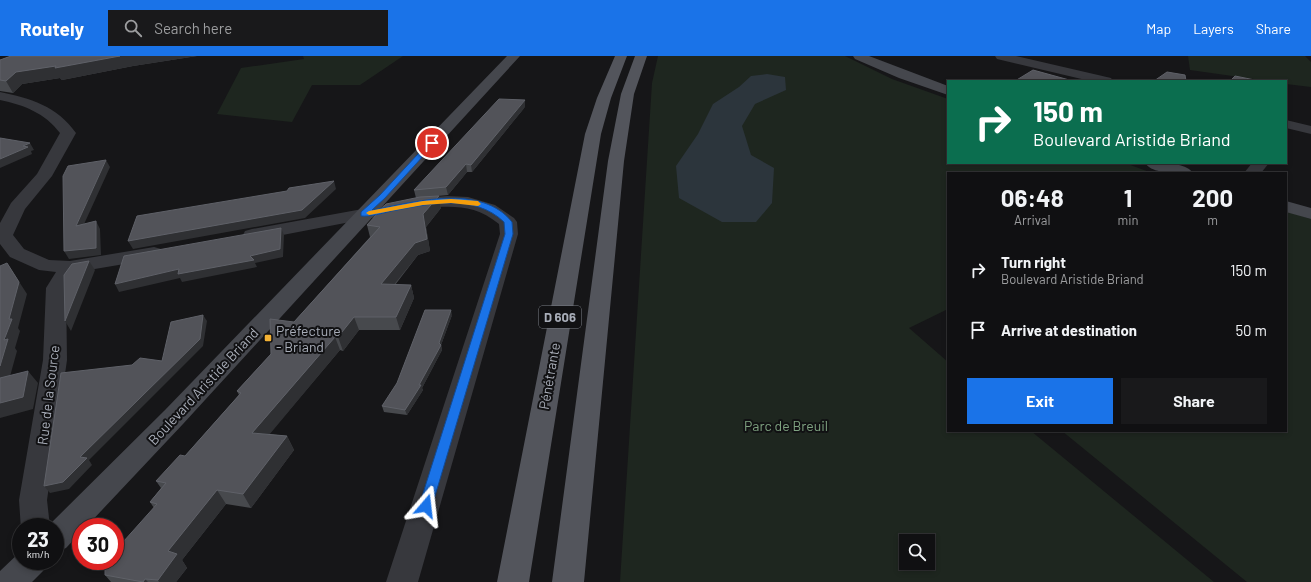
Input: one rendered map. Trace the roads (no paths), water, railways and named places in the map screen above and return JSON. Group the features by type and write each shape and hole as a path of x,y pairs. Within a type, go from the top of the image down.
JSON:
{"main road":[{"name":"Pénétrante","path":"513,582 593,134 604,98 621,56"},
{"name":"D 606","path":"568,582 602,277 620,138 629,91 641,56"}],"street":[{"name":"Boulevard Aristide Briand","path":"64,530 169,422 364,214 383,197 514,56"},
{"path":"859,56 947,91"},
{"path":"1001,56 1102,80"},
{"path":"0,96 45,109 60,121 68,133 44,176 17,207 3,235 17,253 46,266 70,267 174,249"},
{"path":"1287,137 1298,127"},
{"path":"1156,164 1182,172"},
{"path":"1253,172 1260,164"},
{"path":"236,238 423,203 457,201 470,202 483,205 500,214 508,222 509,234 402,582"},
{"path":"1287,206 1311,214"},
{"name":"Rue de la Source","path":"35,518 34,500 55,360 56,288 70,267"},
{"path":"10,582 23,570"}],"place":[{"name":"Préfecture - Briand","path":"268,338"}],"park label":[{"name":"Parc de Breuil","path":"786,425"}]}
